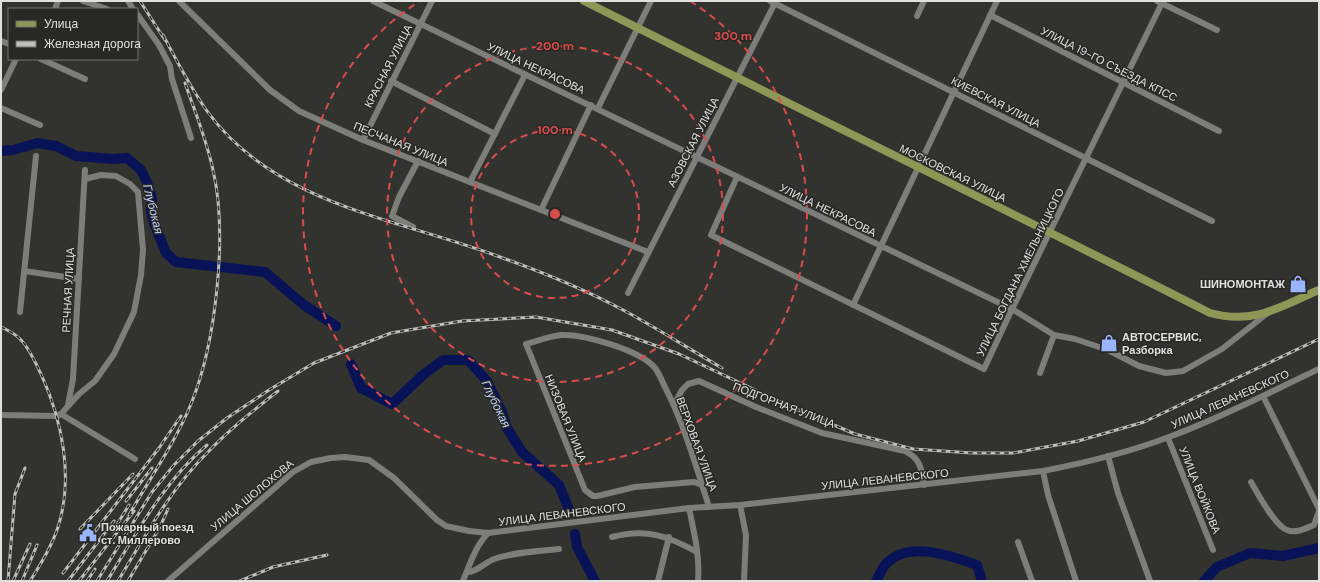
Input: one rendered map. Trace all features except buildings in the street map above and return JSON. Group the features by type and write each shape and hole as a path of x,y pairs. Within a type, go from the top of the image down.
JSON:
{"main road":[{"name":"МОСКОВСКАЯ УЛИЦА","path":"584,1 917,168 1051,232 1210,313 1228,318 1253,317 1319,290"}],"street":[{"path":"83,1 104,8"},
{"name":"ПЕСЧАНАЯ УЛИЦА","path":"179,1 270,90 299,111 362,140 648,252"},
{"name":"УЛИЦА НЕКРАСОВА","path":"373,1 525,75 598,108 880,247 1012,309 1054,335 1082,341 1108,350 1140,366 1166,373 1183,371 1222,349 1270,311"},
{"name":"КРАСНАЯ УЛИЦА","path":"362,140 432,1"},
{"path":"598,108 651,1"},
{"path":"917,16 924,1"},
{"path":"853,304 997,1"},
{"path":"1171,8 1174,1"},
{"name":"АЗОВСКАЯ УЛИЦА","path":"628,293 774,2"},
{"name":"КИЕВСКАЯ УЛИЦА","path":"774,2 1212,221"},
{"path":"1160,2 1217,30"},
{"name":"УЛИЦА БОГДАНА ХМЕЛЬНИЦКОГО","path":"737,177 711,235 984,369 1124,82 1160,2"},
{"name":"УЛИЦА 19-ГО СЪЕЗДА КПСС","path":"990,15 1219,131"},
{"path":"139,20 159,45 170,66 172,79 191,138"},
{"path":"1,90 16,60"},
{"path":"43,60 85,80"},
{"path":"470,182 525,75"},
{"path":"391,81 495,134"},
{"path":"541,210 591,105"},
{"path":"1,108 40,125"},
{"path":"20,312 36,156"},
{"path":"413,227 392,216 399,197 418,162"},
{"name":"РЕЧНАЯ УЛИЦА","path":"63,412 73,388 85,170"},
{"path":"1,415 57,416 63,412 79,394 95,381 114,354 134,312 141,275 143,250 138,192 130,184 116,176 101,175 84,179"},
{"path":"24,271 79,279"},
{"name":"ВЕРХОВАЯ УЛИЦА","path":"526,344 562,335 587,338 625,350 645,360 655,368 674,405 709,506"},
{"path":"1040,373 1054,335"},
{"name":"НИЗОВАЯ УЛИЦА","path":"526,344 585,490 593,496"},
{"name":"УЛИЦА ЛЕВАНЕВСКОГО","path":"437,520 455,529 488,533 689,508 740,505 1043,471 1108,456 1168,438 1202,424 1319,369"},
{"name":"ПОДГОРНАЯ УЛИЦА","path":"674,405 682,390 688,384 693,382 704,382 756,407 822,433 905,451 912,454 919,462 924,484"},
{"path":"1250,482 1280,526 1288,531 1302,530 1314,525 1319,510 1263,396"},
{"path":"63,412 135,459"},
{"name":"УЛИЦА ВОЙКОВА","path":"1168,438 1213,550"},
{"name":"УЛИЦА ШОЛОХОВА","path":"168,581 282,480 298,468 317,460 345,456 369,460 394,478 437,520"},
{"path":"1108,456 1118,493 1150,581"},
{"path":"1043,471 1048,495 1076,581"},
{"name":"УЛИЦА ЛЕВАНЕВСКОГО","path":"593,496 635,487 690,482 702,485"},
{"path":"740,505 746,535 744,581"},
{"path":"689,508 697,552 698,581"},
{"path":"464,581 481,540 488,533"},
{"path":"612,538 640,533 669,538 697,552"},
{"path":"658,581 669,538"},
{"path":"1018,542 1032,581"},
{"path":"467,572 472,571 487,561 498,558 559,549"}],"waterway":[{"name":"Глубокая","path":"1,151 13,150 37,143 56,146 76,156 114,159 127,158 141,170 147,182 152,198 151,212 154,223 166,253 176,262 265,272 304,305 336,326"},
{"name":"Глубокая","path":"351,364 361,388 392,404 423,375 443,360 468,360 487,381 502,412 507,428 522,452 559,485 570,512"},
{"name":"Глубокая","path":"575,534 577,547 595,581"},
{"name":"Глубокая","path":"1204,581 1217,567 1250,553 1283,556 1319,548"},
{"name":"Глубокая","path":"876,581 885,565 894,557 917,551 942,554 977,565 982,581"}],"railway":[{"path":"140,1 165,40"},
{"path":"163,35 189,83 207,111 235,143 267,168 303,188 341,205 500,257 578,288 636,317 722,368"},
{"path":"129,515 170,447 185,418 200,379 213,320 219,256 217,196 208,148 185,83"},
{"path":"97,581 152,492 174,465 198,441 227,418 269,390 314,363 391,333 462,321 536,317 612,330 679,354 789,406 855,434 913,449 972,453 1013,453 1078,441 1144,422 1319,339"},
{"path":"1,327 19,338 26,346 34,360 55,410 63,449 65,469 63,508 56,534 30,581"},
{"path":"118,581 159,513 195,465 234,427 278,391"},
{"path":"63,573 159,448 181,416"},
{"path":"107,581 164,491 177,475 207,445"},
{"path":"8,581 15,494 25,468"},
{"path":"126,501 152,468"},
{"path":"80,529 133,474"},
{"path":"113,531 129,505"},
{"path":"128,581 160,527 168,509"},
{"path":"79,581 134,511"},
{"path":"68,581 114,521"},
{"path":"13,581 30,544"},
{"path":"22,581 37,545"},
{"path":"240,581 273,567 327,555"},
{"path":"87,581 95,569"}],"place":[{"name":"ШИНОМОНТАЖ","path":"1298,284"},
{"name":"АВТОСЕРВИС, Разборка","path":"1109,343"},
{"name":"Пожарный поезд ст. Миллерово","path":"88,533"}]}
